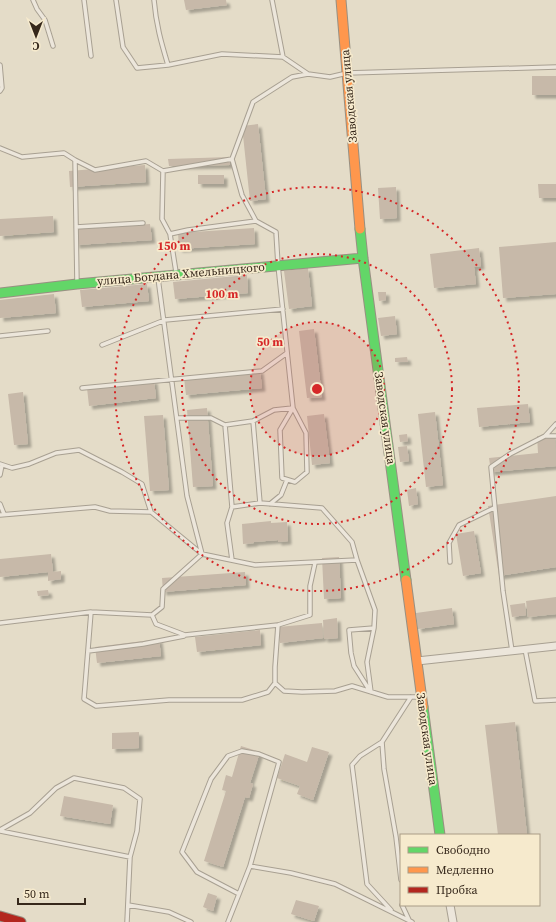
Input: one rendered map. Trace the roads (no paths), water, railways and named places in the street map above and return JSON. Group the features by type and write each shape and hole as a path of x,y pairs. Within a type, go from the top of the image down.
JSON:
{"street":[{"name":"Заводская улица","path":"342,0 346,73 363,258 440,834"},
{"name":"улица Богдана Хмельницкого","path":"0,293 77,284 363,258"},
{"path":"417,661 556,646"},
{"path":"450,906 453,922"},
{"path":"0,916 21,922"}],"lane":[{"path":"33,0 37,9 45,20 53,46"},
{"path":"84,0 91,56"},
{"path":"116,0 124,47 137,68 168,65 222,54 283,57 308,74"},
{"path":"154,0 155,19 168,65"},
{"path":"272,0 283,57"},
{"path":"0,65 2,88 0,91"},
{"path":"293,408 280,430 282,478 295,482 307,472 306,433 293,408 276,232 256,221 242,195 232,159 253,102 292,77 308,74 330,77 346,73 556,67"},
{"path":"0,148 22,157 64,153 95,170 146,161 163,171 232,159"},
{"path":"75,160 77,284"},
{"path":"163,171 162,219 170,234 176,275"},
{"path":"170,234 188,230 256,221"},
{"path":"76,227 143,223"},
{"path":"158,277 165,320 187,496 202,554"},
{"path":"102,345 165,320 283,309"},
{"path":"0,336 48,331"},
{"path":"82,388 262,371 287,353"},
{"path":"177,418 211,418 225,425 253,421 274,410 293,408"},
{"path":"253,421 260,503"},
{"path":"512,651 503,591 490,467 510,454 545,436 556,424"},
{"path":"225,425 232,507 227,523 232,560"},
{"path":"545,436 556,436"},
{"path":"0,475 1,464 12,468 30,464 56,452 79,450 142,484 151,512 202,554 255,565 357,560"},
{"path":"270,504 281,494 288,480"},
{"path":"232,507 260,503 322,508 352,542 375,610 374,628 367,662 371,692"},
{"path":"0,504 2,514 95,507 110,511 151,512"},
{"path":"450,562 449,544 459,525 494,508"},
{"path":"0,623 91,612 152,615 162,607 163,589 202,554"},
{"path":"88,651 143,644 185,635 278,625 310,615 310,586 315,563"},
{"path":"91,612 84,699 96,706 169,700 242,700 268,692 276,683"},
{"path":"152,615 156,624 185,635"},
{"path":"278,625 275,667 276,683 284,691 335,691 352,686 388,697 421,697"},
{"path":"371,692 354,666 349,630 374,628"},
{"path":"525,649 535,701 556,700"},
{"path":"393,912 367,884 352,764 360,756 382,742 411,697"},
{"path":"382,742 384,769 396,837 400,871"},
{"path":"228,922 239,894 250,866 279,762 260,754 242,751 228,756 211,779 182,852 196,872 239,894"},
{"path":"0,831 30,813 56,788 74,778 124,788 140,799 138,831 130,857 127,922"},
{"path":"0,831 130,857"},
{"path":"250,866 292,873 335,884 411,921"},
{"path":"128,905 169,912 192,922"},
{"path":"403,906 411,921"}]}
